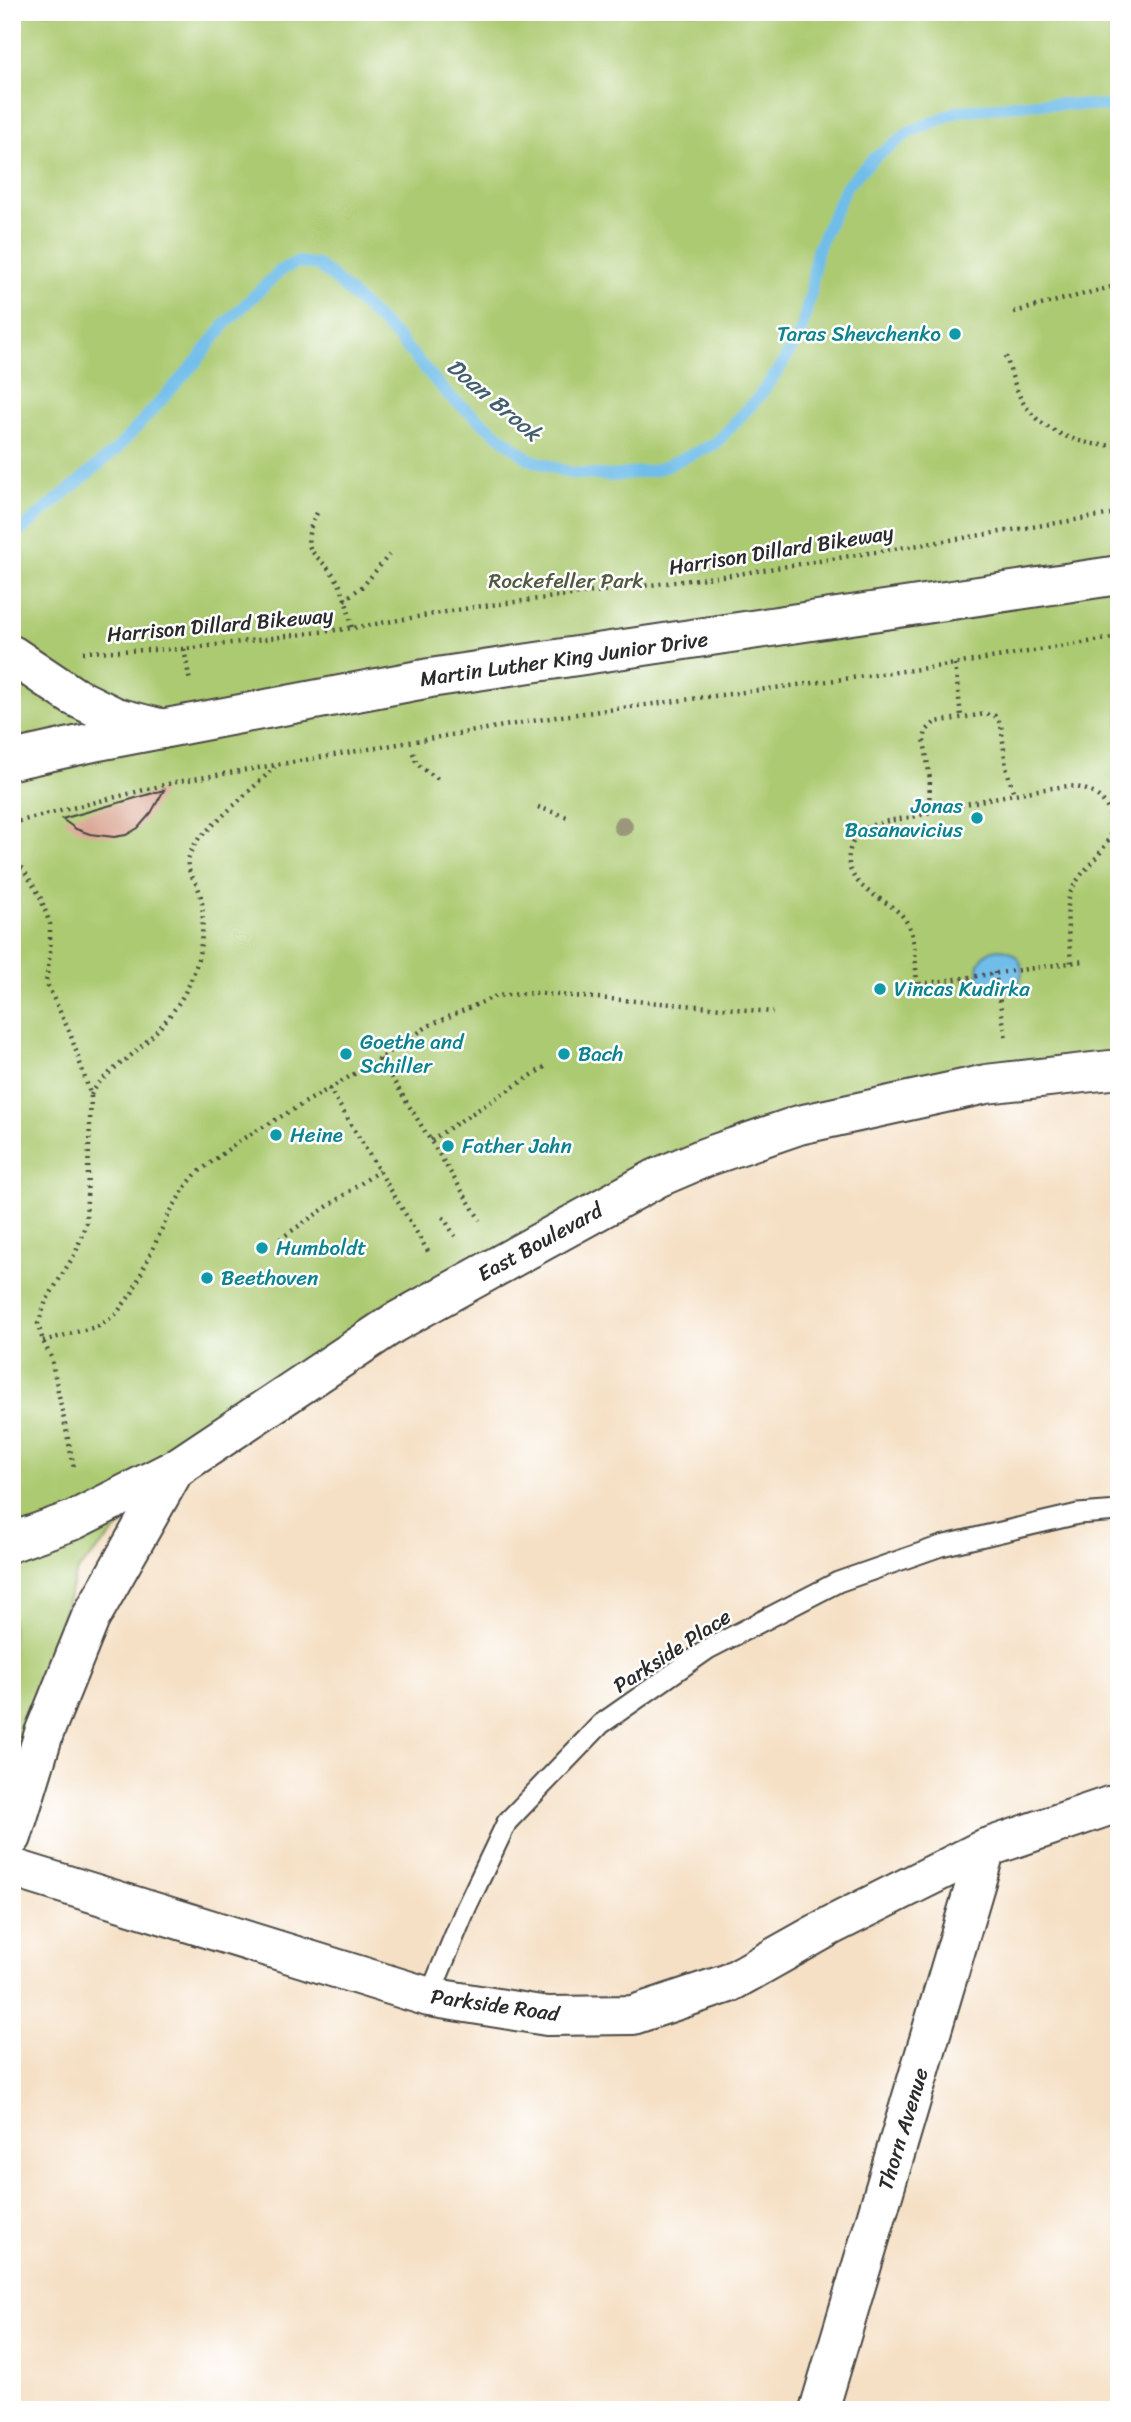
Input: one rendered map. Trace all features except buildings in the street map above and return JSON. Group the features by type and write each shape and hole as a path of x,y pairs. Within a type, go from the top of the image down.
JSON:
{"street":[{"name":"Martin Luther King Junior Drive","path":"12,760 430,678 1119,575"},
{"path":"12,655 73,696 116,717 163,729"},
{"name":"East Boulevard","path":"12,1542 74,1520 175,1469 394,1323 646,1184 706,1157 799,1125 986,1084 1119,1069"},
{"path":"12,1837 44,1732 90,1619 175,1469"},
{"name":"Parkside Road","path":"12,1868 429,1997 547,2016 633,2015 729,1983 832,1925 986,1848 1109,1806 1119,1805"},
{"name":"Thorn Avenue","path":"819,2410 986,1848"}],"lane":[{"name":"Parkside Place","path":"429,1997 466,1908 507,1822 601,1724 622,1709 708,1649 838,1582 941,1546 1077,1514 1119,1511"}],"path":[{"path":"1014,312 1119,285"},
{"path":"1006,356 1021,400 1052,429 1078,441 1119,445"},
{"path":"317,513 309,528 310,545 314,556 337,579 352,628"},
{"name":"Harrison Dillard Bikeway","path":"74,652 184,649 352,628 475,607 748,572 1119,513"},
{"path":"344,600 363,586 389,555"},
{"path":"12,823 176,782 562,716 955,664 1119,637"},
{"path":"184,649 190,683"},
{"path":"955,664 961,716"},
{"path":"929,813 930,779 924,740 926,731 935,722 961,716 985,713 995,716 1001,724 1006,767 1014,794"},
{"path":"413,753 417,764 438,779"},
{"path":"91,1096 101,1082 164,1022 184,995 194,972 201,947 201,900 188,871 188,856 199,838 275,766"},
{"path":"204,768 205,777"},
{"path":"917,984 912,938 905,920 857,881 850,870 848,858 852,841 864,830 892,820 1014,794 1068,786 1082,787 1101,798 1109,811 1110,832 1105,848 1075,884 1069,897 1071,963"},
{"path":"538,807 567,817"},
{"path":"12,857 40,896 50,924 46,982 71,1033 91,1096 86,1223 76,1252 40,1313 38,1325 51,1356 74,1468"},
{"path":"906,986 1084,961"},
{"path":"995,972 1006,1039"},
{"path":"43,1342 99,1326 116,1314 132,1293 168,1216 196,1174 239,1141 380,1059 428,1026 483,1000 508,994 584,996 773,1012"},
{"path":"380,1059 480,1220"},
{"path":"431,1140 546,1066"},
{"path":"329,1088 429,1253"},
{"path":"280,1239 379,1171"},
{"path":"443,1217 455,1236"}],"green space":[{"name":"Rockefeller Park","path":"12,12 1119,12 1119,1077 986,1084 613,1202 175,1469 77,1571 12,1768"}],"water":[{"path":"1000,949 1009,950 1016,955 1021,962 1021,980 1016,987 1009,992 1000,993 991,992 984,987 979,980 978,971 979,962 984,955 991,950"}],"waterway":[{"name":"Doan Brook","path":"12,538 117,449 196,362 226,323 281,270 298,262 318,265 335,279 397,337 449,396 529,459 570,473 613,476 656,470 715,444 758,398 782,365 801,331 811,292 816,254 826,230 847,185 874,158 910,132 959,111 1037,103 1104,106 1119,110"}],"place":[{"name":"Taras Shevchenko","path":"955,334"},
{"name":"Jonas Basanavicius","path":"977,818"},
{"name":"Vincas Kudirka","path":"880,989"},
{"name":"Goethe and Schiller","path":"346,1054"},
{"name":"Bach","path":"564,1054"},
{"name":"Heine","path":"276,1135"},
{"name":"Father Jahn","path":"448,1146"},
{"name":"Humboldt","path":"262,1248"},
{"name":"Beethoven","path":"207,1278"}]}
